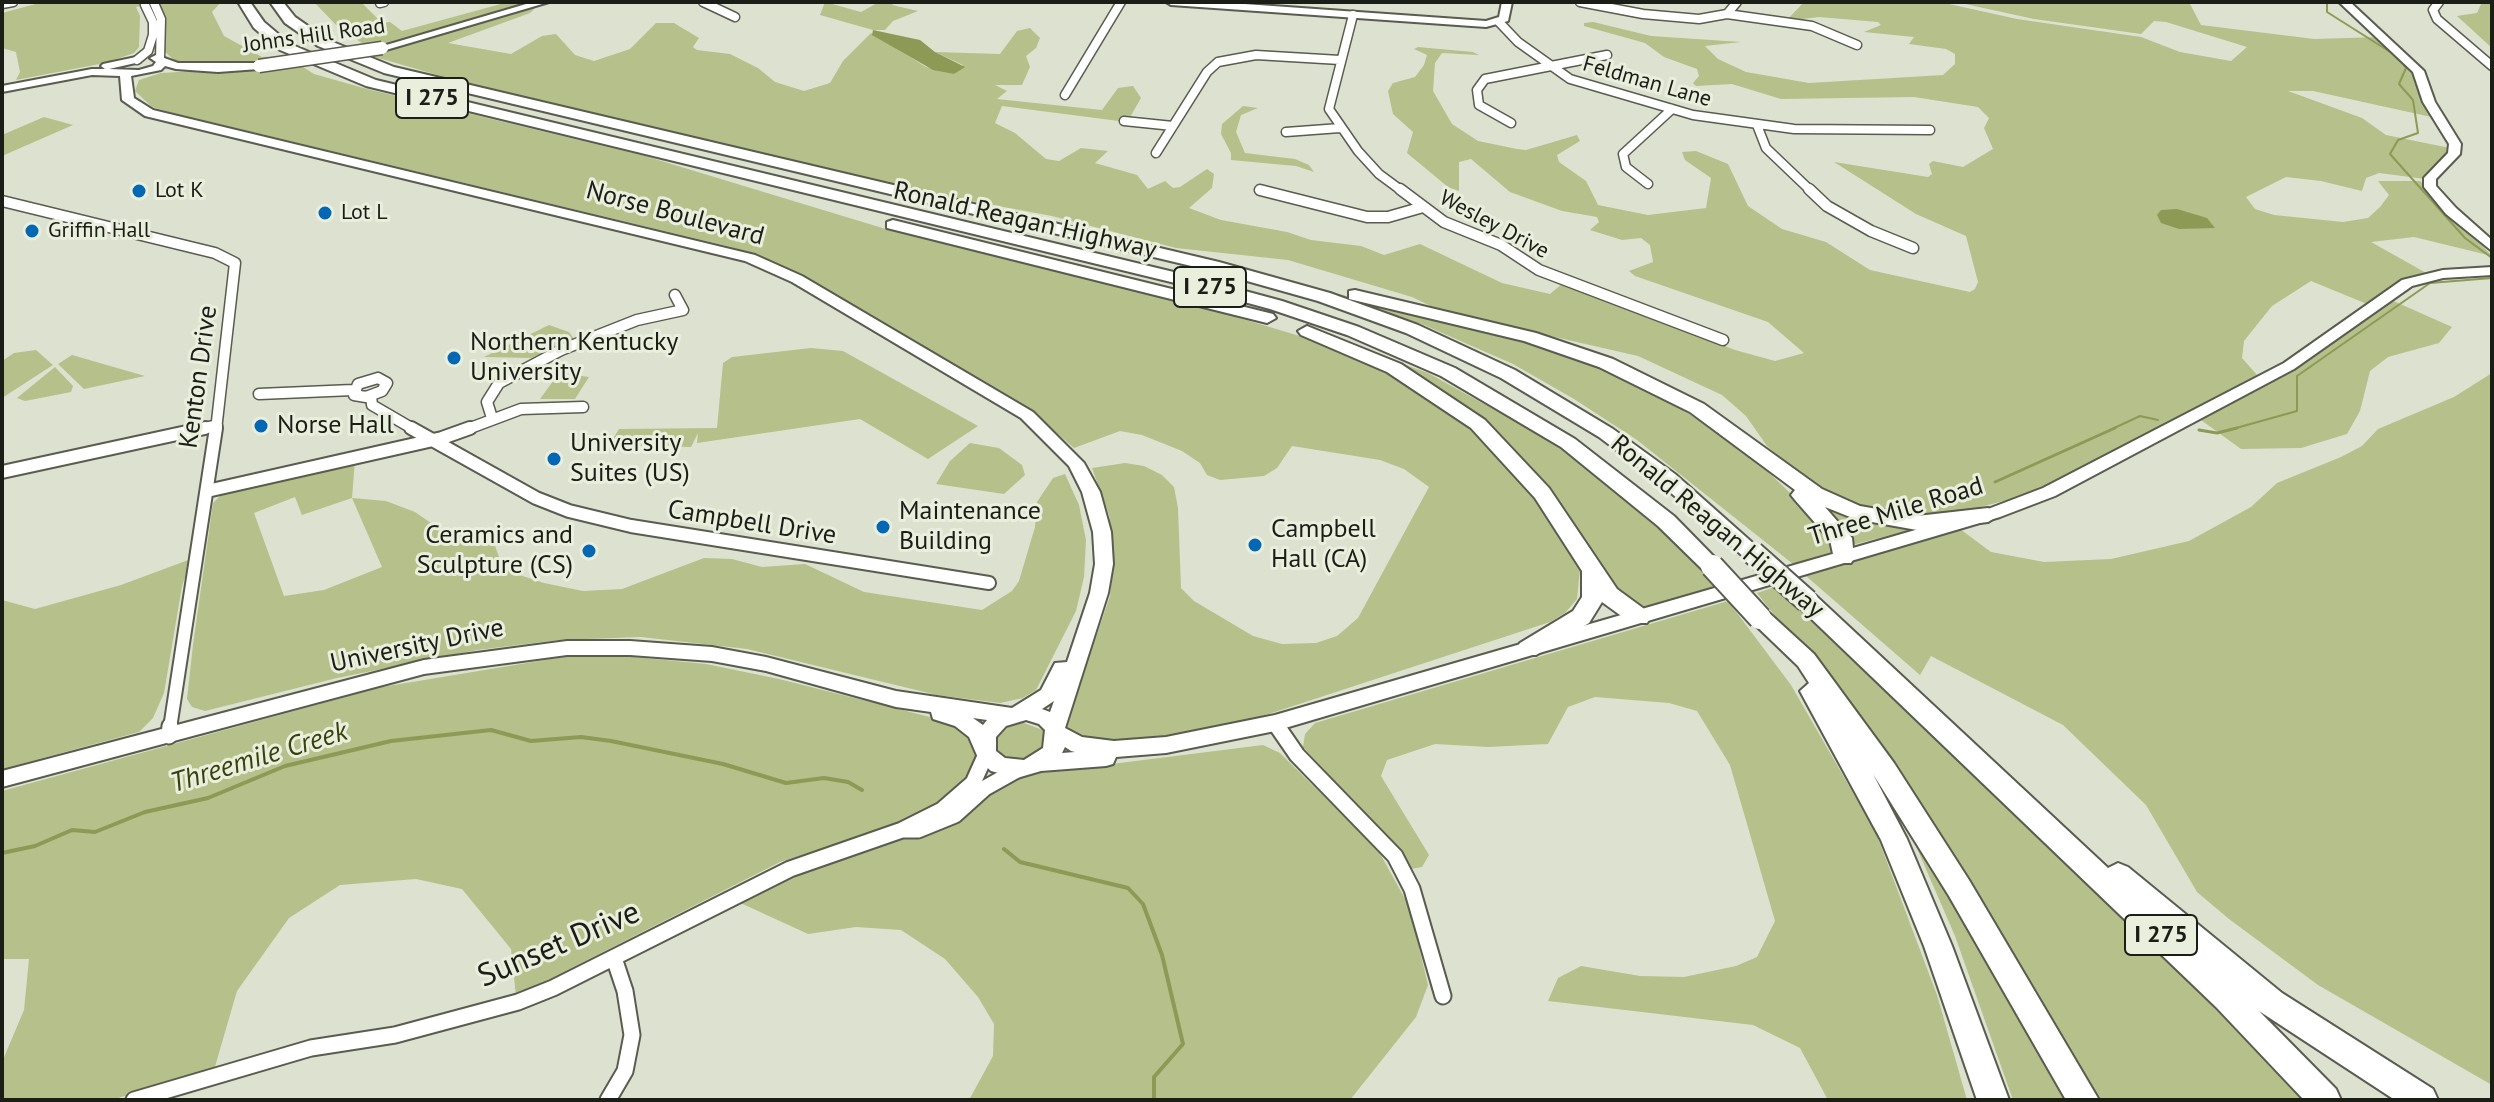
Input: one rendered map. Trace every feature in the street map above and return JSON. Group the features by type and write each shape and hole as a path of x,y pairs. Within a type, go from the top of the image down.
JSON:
{"highway":[{"name":"Ronald Reagan Highway","path":"244,2 259,25 285,47 338,72 400,91 1176,278 1276,305 1353,331 1448,372 1568,443 1656,512 1712,566 1760,618 1813,692 1873,796 1900,853 1993,1100"},
{"name":"Ronald Reagan Highway","path":"276,2 296,25 323,43 389,70 1213,266 1360,309 1436,339 1508,374 1617,441 1753,553 2226,997 2325,1100"},
{"path":"643,149 863,217 1259,316 1369,355 1449,402 1506,450 1542,493 1609,595 1639,617"},
{"path":"1213,266 1295,281 1565,347 1653,384 1697,408 1835,505 1874,518 1917,523 1988,515"},
{"path":"1765,456 1832,526 1841,538 1843,558"},
{"path":"1528,649 1581,617 1593,598 1593,572"},
{"path":"1760,618 1806,660 1885,770 1959,888 2083,1100"},
{"path":"1992,775 2106,864 2272,1003 2422,1100"},
{"path":"1951,982 1978,1100"}],"street":[{"path":"2,4 13,2"},
{"name":"Johns Hill Road","path":"124,74 259,66 382,48 544,2"},
{"path":"703,2 735,17"},
{"path":"1065,95 1121,2"},
{"path":"1171,2 1499,22 1505,17 1507,2"},
{"path":"1580,2 1653,15 1699,19 1727,14 1749,20 1812,26 1857,45"},
{"path":"1727,14 1737,2"},
{"path":"2344,2 2418,71 2429,102 2455,144 2454,154 2430,178 2430,187 2444,205 2492,247"},
{"path":"2439,2 2433,10 2437,19 2492,66"},
{"path":"146,72 161,60 161,19 150,4"},
{"path":"2,87 92,72 124,74 121,67 148,51 153,35 150,4"},
{"name":"Wesley Drive","path":"1353,15 1328,104 1340,128 1367,163 1449,225 1501,245 1553,276 1723,340"},
{"name":"Feldman Lane","path":"1499,22 1547,65 1579,82 1672,109 1794,129 1930,130"},
{"path":"1156,153 1207,72 1225,59 1261,55 1340,60"},
{"path":"1511,123 1479,105 1479,86 1496,75 1607,55"},
{"path":"2,87 136,60"},
{"name":"Johns Hill Road","path":"136,60 161,60 176,66 227,67"},
{"name":"Norse Boulevard","path":"146,72 134,83 135,98 141,104 174,117"},
{"name":"Norse Boulevard","path":"124,74 125,94 134,107 715,247 797,279 1017,409 1068,453 1091,492 1102,532 1102,579 1056,730"},
{"path":"1648,184 1626,167 1623,154 1672,109"},
{"path":"1124,121 1173,126"},
{"path":"1757,125 1766,148 1827,206 1871,231 1913,248"},
{"path":"1286,132 1340,128"},
{"path":"1260,190 1367,217 1388,217 1423,207"},
{"name":"Kenton Drive","path":"2,201 215,253 235,263 217,425 169,736"},
{"name":"Three Mile Road","path":"1056,730 1078,745 1114,749 1166,745 1275,723 1988,515 2049,492 2289,366 2407,283 2443,274 2489,271"},
{"path":"492,418 487,402 499,383 561,350 637,320 683,310 675,295"},
{"path":"259,394 353,390 367,380 386,380 385,389 371,396"},
{"name":"Campbell Drive","path":"353,390 357,396 371,396 372,405 430,439 536,498 569,511 617,523 989,583"},
{"path":"207,491 442,438 521,409 583,407"},
{"path":"2,472 217,425"},
{"name":"Norse Boulevard","path":"1013,714 1031,708 1048,695 1070,653 1085,637"},
{"name":"University Drive","path":"2,779 424,667 509,654 577,648 665,649 724,656 896,699 1013,714"},
{"name":"University Drive","path":"896,699 911,707 962,720 976,731 985,748"},
{"path":"1013,714 1040,715 1056,730 1051,754 1041,763 1017,770 998,765 985,748 991,727 1013,714"},
{"path":"1275,723 1297,755 1395,856 1412,889 1443,996"},
{"name":"Three Mile Road","path":"1041,763 1166,754 1236,740 1275,723"},
{"name":"Sunset Drive","path":"134,1100 311,1048 395,1035 518,1002 614,958 790,869 902,830 942,810 973,783 985,748"},
{"name":"Sunset Drive","path":"902,830 918,830 955,815 985,788 1017,770"},
{"path":"608,1100 625,1071 632,1035 625,991 614,958"}],"shaded area":[{"path":"43,2 157,2 136,7 140,16 139,47 134,53 105,63 16,80 20,72 16,52 2,48 2,13"},
{"path":"157,2 221,2 212,12 224,36 262,57 285,56 291,60 248,64 175,61 163,50 164,14"},
{"path":"314,2 361,2 382,23 390,22 402,31 508,2 532,2 370,48 340,29"},
{"path":"825,2 861,12 879,2 895,2 892,5 918,11 893,21 885,30 873,30 820,15"},
{"path":"1804,2 1940,2 2017,19 2141,37 2180,52 2231,61 2247,47 2166,22 2154,21 2141,34 2034,19 1956,2 2189,2 2201,25 2314,39 2380,37 2414,70 2436,118 2313,91 2288,91 2362,118 2386,135 2450,148 2445,157 2425,179 2379,173 2366,178 2362,191 2321,181 2286,177 2246,197 2255,209 2274,215 2343,222 2368,218 2380,207 2389,195 2378,181 2420,181 2492,256 2414,237 2371,242 2428,274 2395,284 2367,304 2311,281 2272,306 2244,341 2242,358 2257,375 2053,482 2015,498 1965,511 1898,518 1813,487 1767,446 1746,416 1722,395 1638,356 1441,311 1412,297 1288,260 1176,248 1052,216 939,195 458,81 365,54 536,7 530,13 448,43 511,54 542,36 556,34 575,55 594,61 630,49 656,23 674,23 699,38 693,47 697,50 730,54 758,68 775,82 804,91 830,83 843,61 871,33 926,67 954,74 963,65 935,52 1000,54 1017,31 1030,28 1040,38 1036,48 1026,56 1030,67 1022,85 995,85 1007,91 997,99 1102,110 1118,88 1133,86 1141,98 1129,119 1119,121 1002,106 995,123 1015,133 1046,159 1059,161 1081,148 1108,151 1095,163 1137,175 1148,189 1165,181 1173,188 1180,187 1207,169 1214,174 1212,188 1189,208 1221,220 1287,232 1311,240 1361,246 1384,255 1420,244 1502,283 1550,294 1563,283 1735,350 1775,361 1804,353 1768,322 1635,276 1629,271 1653,262 1650,245 1641,238 1622,240 1590,230 1599,222 1597,217 1562,211 1510,192 1471,159 1459,162 1459,191 1448,187 1407,153 1413,132 1393,114 1388,91 1393,83 1415,77 1424,65 1427,55 1414,49 1418,47 1473,52 1479,55 1442,53 1435,63 1433,91 1452,124 1478,141 1526,150 1577,135 1580,141 1557,155 1559,162 1586,181 1598,205 1648,215 1706,208 1711,178 1685,160 1682,152 1696,151 1728,164 1748,206 1782,229 1826,242 1870,270 1970,292 1978,282 1966,236 1916,214 1834,162 1928,177 1932,174 1929,164 1933,161 1963,167 1993,149 1984,128 1989,118 1978,107 1914,97 1781,99 1732,84 1696,86 1693,83 1699,76 1697,69 1664,57 1645,43 1584,26 1584,23 1593,22 1651,36 1741,42 1705,46 1718,59 1746,72 1809,83 1943,75 1955,64 1955,54 1946,49 1909,44 1914,37 1864,32 1881,25 1878,22 1819,17 1786,21"},
{"path":"2482,2 2492,2 2492,48 2457,16 2477,13"},
{"path":"873,30 920,40 935,52 965,67 954,74 933,70 872,35"},
{"path":"300,65 314,74 367,89 645,156 889,230 1203,307 1313,340 1370,364 1438,404 1494,449 1558,527 1580,569 1577,599 1565,613 1550,622 1229,727 1183,738 1124,743 1071,736 1063,723 1076,675 1097,634 1110,596 1114,557 1109,515 1092,468 1125,463 1144,466 1162,475 1174,487 1178,508 1181,588 1194,601 1253,636 1282,644 1316,643 1337,636 1358,618 1429,487 1404,469 1380,460 1292,446 1277,468 1264,476 1220,480 1207,475 1200,463 1182,451 1142,435 1120,431 1074,448 1023,404 808,278 762,257 169,112 152,107 135,91 139,80 161,73"},
{"path":"1243,106 1258,108 1241,115 1236,132 1245,153 1295,159 1309,165 1314,172 1296,166 1231,160 1231,153 1221,134 1222,124"},
{"path":"44,117 73,125 2,156 2,135"},
{"path":"2177,209 2207,218 2215,228 2179,229 2161,223 2157,215 2161,210"},
{"path":"1327,291 1563,351 1644,385 1745,450 1830,531 1834,551 1793,564 1637,440 1574,399 1513,364 1424,325"},
{"path":"2389,299 2452,327 2439,343 2388,357 2370,371 2360,411 2347,434 2301,448 2241,449 2201,420 2280,378"},
{"path":"549,325 569,332 574,339 531,358 484,357"},
{"path":"811,348 843,351 978,426 928,459 860,419 697,443 698,433 691,447 609,445 619,429 717,428 723,363 732,357"},
{"path":"36,350 53,365 2,398 2,361 14,353"},
{"path":"1366,351 1428,373 1538,434 1614,485 1680,546 1715,586 1636,609 1614,592 1524,463"},
{"path":"72,355 145,376 84,389 58,364"},
{"path":"55,367 73,386 71,392 25,401 17,398"},
{"path":"559,373 589,377 575,399 540,399"},
{"path":"2492,373 2492,1085 2318,985 2229,919 2197,892 2146,805 2063,725 1931,656 1920,675 1806,576 1960,529 1991,552 2044,562 2111,559 2189,541 2251,507 2277,483 2341,457 2362,446 2378,429 2454,397"},
{"path":"970,443 999,448 1022,465 1025,475 1004,494 936,484 950,461"},
{"path":"355,460 352,498 386,501 415,512 450,536 489,530 504,570 544,583 583,591 622,589 704,558 732,559 762,567 805,564 864,592 982,610 1012,591 1019,581 1035,527 1037,502 1053,478 1065,474 1079,505 1086,540 1084,577 1076,611 1036,690 1023,698 1000,703 937,695 747,649 641,637 559,640 477,650 337,678 205,711 192,707 187,699 193,645 213,503 235,488","holes":["295,497 302,515 352,498 382,567 324,590 284,596 254,513"]},
{"path":"1807,492 1914,529 1852,545"},
{"path":"191,559 182,586 164,693 153,718 139,732 2,769 2,600 35,609 121,585"},
{"path":"1775,587 2222,1012 2305,1100 2092,1100 1885,755 1757,593"},
{"path":"1728,601 1791,685 1876,833 1937,995 1967,1100 1828,1100 1800,1048 1753,1025 1548,1001 1558,978 1581,966 1640,976 1684,977 1736,966 1757,957 1775,921 1730,765 1697,711 1669,703 1595,697 1568,707 1548,744 1488,747 1435,744 1387,760 1381,776 1429,855 1422,867 1411,869 1394,845 1303,747 1305,734 1315,723"},
{"path":"563,657 634,657 706,664 779,679 954,723 974,738 977,755 969,773 944,803 895,825 780,862 516,996 511,949 462,889 416,879 340,885 289,918 237,991 214,1070 111,1100 2,1100 2,1062 24,1010 29,959 2,959 2,791 382,687"},
{"path":"1021,722 1043,730 1046,736 1043,749 1024,761 1008,760 997,752 996,739 1005,728"},
{"path":"1263,745 1280,753 1378,850 1409,906 1428,985 1416,1017 1350,1100 969,1100 993,1056 994,1024 978,997 945,959 901,930 856,927 808,934 734,900 785,876 865,848 932,830 973,808 1002,785 1024,775"},
{"path":"1900,809 2067,1100 2013,1100 1955,936"}],"waterway":[{"name":"Threemile Creek","path":"2327,2 2327,12 2395,55"},
{"name":"Threemile Creek","path":"2401,59 2406,68 2399,84 2413,100 2418,133 2398,140 2390,154 2465,238 2492,258"},
{"path":"2229,430 2297,411 2297,376 2430,283 2492,278"},
{"path":"2110,430 2140,416 2158,420"},
{"path":"1995,482 2115,428"},
{"path":"2229,430 2237,428"},
{"path":"2199,430 2217,433 2229,430"},
{"name":"Threemile Creek","path":"2,853 35,846 72,830 95,832 145,812 208,798 285,766 391,741 491,730 531,741 581,737 611,741 723,764 786,783 824,778 848,782 862,790"},
{"name":"Threemile Creek","path":"1004,849 1020,862 1128,888 1143,904 1162,955 1183,1044 1154,1077 1154,1100"}],"place":[{"name":"Lot K","path":"139,191"},
{"name":"Lot L","path":"325,213"},
{"name":"Griffin Hall","path":"32,231"},
{"name":"Northern Kentucky University","path":"454,358"},
{"name":"Norse Hall","path":"261,426"},
{"name":"University Suites (US)","path":"554,459"},
{"name":"Maintenance Building","path":"883,527"},
{"name":"Campbell Hall (CA)","path":"1255,545"},
{"name":"Ceramics and Sculpture (CS)","path":"589,551"}]}
